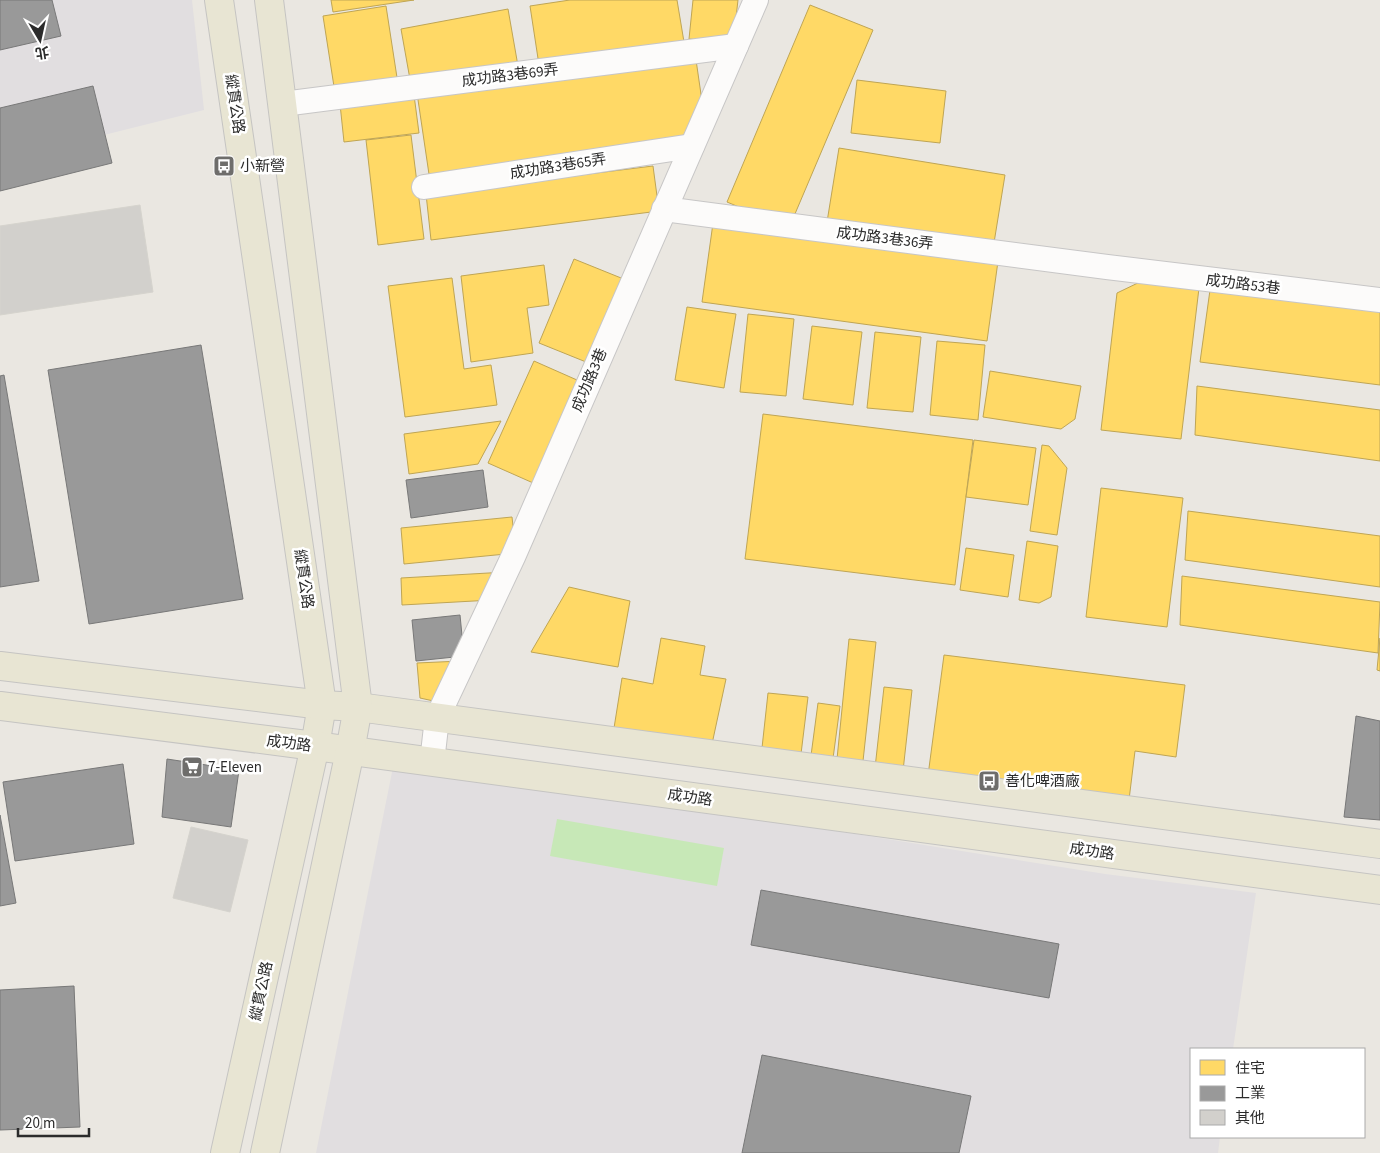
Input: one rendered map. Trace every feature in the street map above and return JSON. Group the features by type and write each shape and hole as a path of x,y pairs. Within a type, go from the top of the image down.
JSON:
{"main road":[{"name":"縱貫公路","path":"219,0 322,705 315,746 225,1153"},
{"path":"265,1153 358,708 270,0"},
{"path":"0,666 437,718 1380,844"},
{"name":"成功路","path":"0,706 315,746 1380,890"}],"street":[{"name":"成功路3巷","path":"432,762 437,718 513,557 756,0"},
{"name":"成功路3巷69弄","path":"283,104 736,46"},
{"name":"成功路3巷65弄","path":"424,187 692,146"},
{"name":"成功路3巷36弄","path":"664,209 1107,267"},
{"name":"成功路53巷","path":"1107,267 1380,300"}],"shaded area":[{"path":"0,0 192,0 204,110 0,161"},
{"path":"394,762 439,767 1105,874 1256,893 1233,1048 1190,1048 1190,1138 1220,1138 1218,1153 316,1153"}],"green space":[{"path":"557,819 724,848 717,886 550,856"}],"building: 住宅":[{"path":"331,0 414,0 333,12"},
{"path":"570,0 677,0 684,42 539,65 530,6"},
{"path":"693,0 738,0 733,43 689,39"},
{"path":"810,5 873,30 789,228 727,202"},
{"path":"386,6 398,84 335,93 323,16"},
{"path":"508,9 518,66 411,85 401,29"},
{"path":"695,53 703,108 684,144 430,181 417,93"},
{"path":"857,80 946,91 940,143 851,133"},
{"path":"414,95 419,133 344,142 340,104"},
{"path":"411,135 424,239 378,245 366,140"},
{"path":"839,148 1005,175 993,249 827,222"},
{"path":"653,166 659,211 431,240 426,194"},
{"path":"714,216 999,254 987,341 702,302"},
{"path":"574,259 631,282 596,366 539,343"},
{"path":"544,265 549,305 527,308 533,353 471,362 461,276"},
{"path":"452,278 464,369 491,365 497,405 405,417 388,286"},
{"path":"1142,281 1199,288 1181,439 1101,430 1117,293"},
{"path":"1210,290 1380,312 1380,385 1200,362"},
{"path":"687,307 736,314 724,388 675,380"},
{"path":"748,314 794,319 786,396 740,392"},
{"path":"812,326 862,332 853,405 803,399"},
{"path":"875,332 921,337 913,412 867,408"},
{"path":"937,341 985,345 978,420 930,415"},
{"path":"534,361 586,384 540,486 488,463"},
{"path":"990,371 1081,386 1075,419 1061,429 983,417"},
{"path":"1197,386 1380,410 1380,461 1195,435"},
{"path":"763,414 973,440 955,585 745,559"},
{"path":"501,421 478,464 409,474 404,434"},
{"path":"974,440 1036,448 1028,505 966,497"},
{"path":"1042,445 1049,446 1067,468 1057,535 1030,531"},
{"path":"1101,488 1183,498 1167,627 1086,617"},
{"path":"1188,511 1380,536 1380,587 1185,560"},
{"path":"512,517 516,553 404,564 401,528"},
{"path":"1027,541 1058,546 1051,597 1039,603 1019,600"},
{"path":"966,548 1014,555 1008,597 960,590"},
{"path":"506,572 492,600 402,605 401,578"},
{"path":"1182,576 1380,602 1378,653 1180,625"},
{"path":"569,587 630,601 618,667 531,652"},
{"path":"661,638 705,646 700,675 726,679 712,744 614,728 622,678 653,684"},
{"path":"1380,638 1380,671 1377,670"},
{"path":"849,639 876,642 863,761 837,759"},
{"path":"944,655 1185,685 1176,757 1135,751 1128,808 927,783"},
{"path":"461,661 438,702 420,698 417,663"},
{"path":"884,687 912,690 903,771 875,768"},
{"path":"768,693 808,697 800,762 761,757"},
{"path":"818,703 840,706 832,766 810,763"}],"building: 工業":[{"path":"0,0 52,0 61,36 0,50"},
{"path":"93,86 112,163 0,191 0,108"},
{"path":"201,345 243,599 89,624 48,370"},
{"path":"4,375 39,581 0,587 0,376"},
{"path":"483,470 488,507 411,518 406,480"},
{"path":"460,615 464,656 416,661 412,620"},
{"path":"1356,716 1380,721 1380,820 1344,817"},
{"path":"167,759 239,770 231,827 162,817"},
{"path":"123,764 134,844 15,861 3,782"},
{"path":"0,815 16,903 0,906"},
{"path":"761,890 1059,944 1049,998 751,945"},
{"path":"74,986 80,1127 0,1130 0,990"},
{"path":"762,1055 971,1096 959,1153 742,1153"}],"building: 其他":[{"path":"140,205 153,292 0,315 0,226"},
{"path":"191,827 248,840 230,912 173,898"}],"place":[{"name":"小新營","path":"224,166"},
{"name":"7-Eleven","path":"192,767"},
{"name":"善化啤酒廠","path":"989,781"}]}
